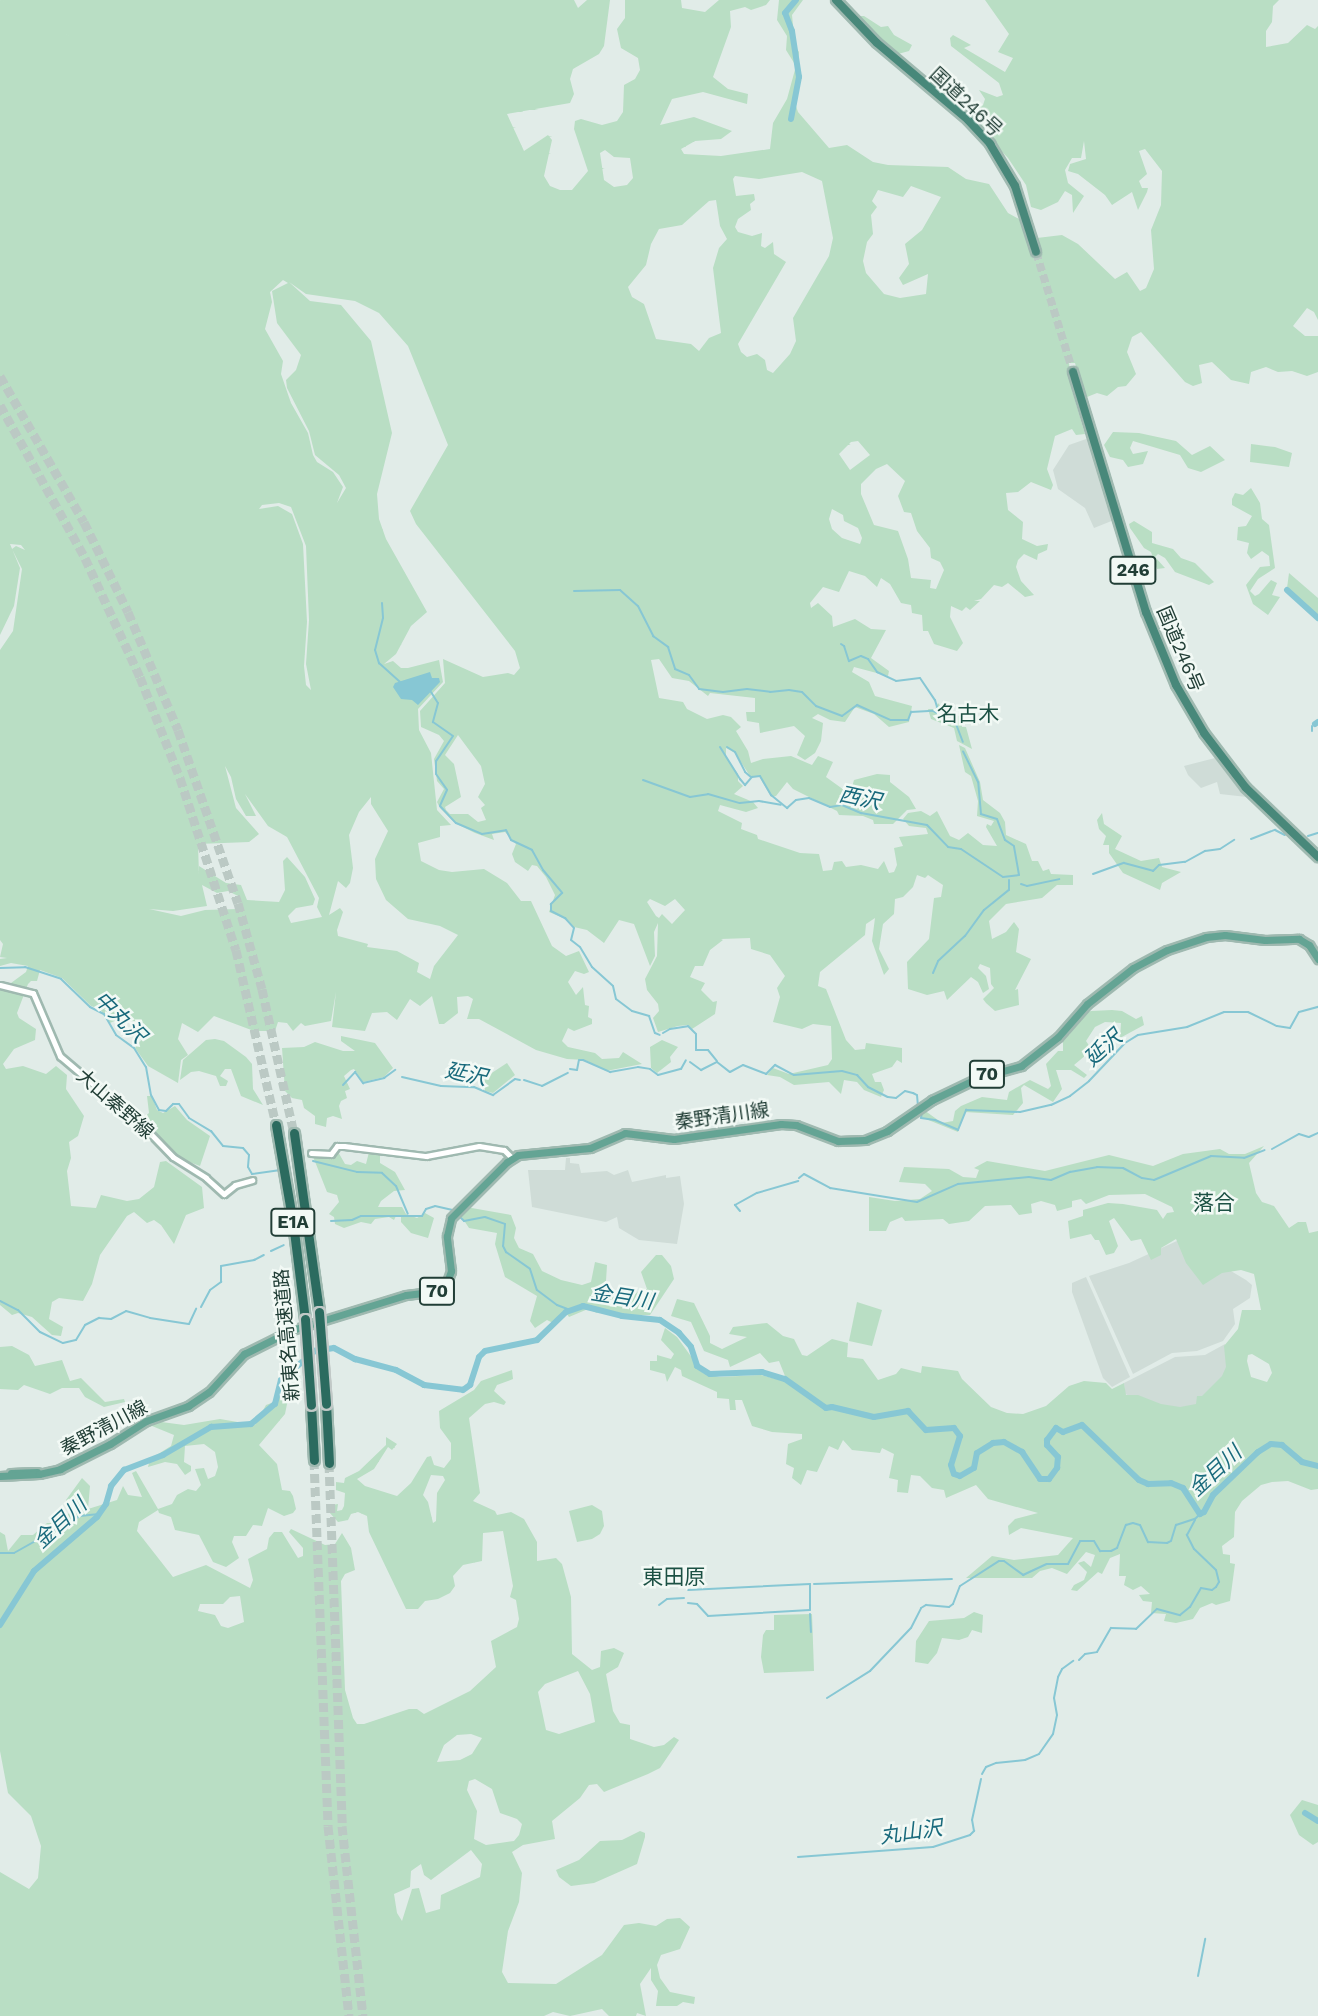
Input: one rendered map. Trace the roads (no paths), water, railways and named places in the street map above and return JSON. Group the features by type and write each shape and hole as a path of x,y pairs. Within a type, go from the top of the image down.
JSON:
{"highway":[{"name":"国道246号","path":"836,0 870,36 960,113 990,144 1015,186 1036,252"},
{"name":"国道246号","path":"1073,372 1146,612 1172,677 1204,733 1239,780 1318,857"},
{"name":"新東名高速道路","path":"276,1125 293,1223 305,1319 314,1460"},
{"name":"新東名高速道路","path":"294,1133 319,1312 329,1463"}],"main road":[{"name":"秦野清川線","path":"0,1476 24,1470 46,1473 99,1450 146,1421 188,1406 209,1392 244,1354 261,1344 310,1324 356,1313 406,1295 440,1289 447,1282 451,1270 447,1236 457,1211 512,1158 526,1153 590,1149 625,1133 674,1139 781,1124 796,1125 838,1141 865,1140 887,1131 932,1100 978,1078 1021,1066 1058,1037 1087,1004 1133,968 1167,950 1206,937 1225,935 1265,940 1299,939 1309,945 1318,959"},
{"name":"大山秦野線","path":"0,985 33,993 60,1056 145,1128 173,1157 209,1180 224,1194 235,1185 252,1180"},
{"path":"311,1153 331,1154 337,1146 344,1146 426,1156 479,1146 505,1150 512,1158"}],"water":[{"path":"430,672 432,678 439,678 440,682 418,705 412,700 401,699 393,687 395,683"}],"waterway":[{"path":"791,119 799,77 792,31 785,13 796,0"},
{"path":"574,591 620,590 638,606 653,636 668,647 675,669 689,675 699,689 723,692 747,689 802,692 816,706 842,716 857,705 891,720 908,720 911,712 933,711 956,724 963,742"},
{"path":"1287,590 1318,618"},
{"path":"382,603 383,618 375,650 379,663 400,682"},
{"path":"841,644 849,661 861,656 868,659 877,672 896,681 920,678 935,700 939,714"},
{"path":"431,692 438,703 433,722 453,736 436,761 436,774 447,790 440,806 456,823 482,834 506,830 511,840 532,850 543,870 562,893 551,904 551,911 565,918 574,928 571,940 580,947 592,967 613,986 616,999 632,1011 649,1016 655,1033 660,1035"},
{"path":"1312,726 1312,731"},
{"name":"西沢","path":"720,747 745,785 752,777 760,776 771,795 787,808 796,800 809,798 830,807 842,805 861,813 927,825 948,847 961,849 1003,877 1019,875 1014,846 1005,840 997,819 981,814 978,782 963,751"},
{"path":"727,747 735,752 745,772 751,777"},
{"path":"643,780 690,797 708,794 740,803 759,801 781,805"},
{"name":"西沢","path":"1251,839 1275,830 1285,835"},
{"name":"西沢","path":"1308,836 1318,833"},
{"name":"西沢","path":"1093,874 1124,863 1153,871 1159,865 1185,862 1205,851 1220,849 1234,840"},
{"name":"西沢","path":"1021,884 1027,886 1059,879"},
{"path":"933,973 938,961 965,936 984,910 1009,890 1009,880"},
{"name":"中丸沢","path":"0,968 25,967 61,979 90,1007 104,1014 116,1035 134,1048 146,1067 151,1095 159,1110 166,1111 173,1104 179,1104 189,1118 211,1131 223,1146 243,1148 249,1155 248,1167 252,1174 279,1170"},
{"name":"延沢","path":"922,1112 921,1118 935,1120 958,1130 966,1110 1020,1112 1051,1105 1070,1096 1089,1081 1125,1043 1138,1035 1187,1027 1224,1012 1248,1012 1277,1026 1290,1028 1299,1012 1318,1007"},
{"path":"663,1033 688,1026 696,1034 696,1050 708,1050 717,1061"},
{"name":"延沢","path":"570,1069 577,1070 579,1060 583,1060 610,1072 638,1067 650,1069 658,1075 681,1069 686,1060"},
{"name":"延沢","path":"690,1062 701,1070 717,1062 730,1072 743,1065 766,1074 775,1065 794,1075 842,1071 857,1075 868,1087 888,1097 896,1098 905,1091 913,1093 917,1095 918,1106"},
{"name":"延沢","path":"343,1085 355,1072 363,1083 384,1078 395,1070"},
{"name":"延沢","path":"524,1080 542,1086 568,1073"},
{"name":"延沢","path":"402,1077 441,1086 474,1087 493,1095 515,1079 520,1080"},
{"path":"1272,1149 1299,1134 1309,1137 1318,1133"},
{"path":"799,1178 804,1174 830,1188 917,1202 958,1184 1029,1177 1051,1180 1070,1172 1097,1167 1123,1168 1142,1178 1154,1180 1211,1156 1244,1158 1265,1150"},
{"name":"中丸沢","path":"313,1161 357,1172 382,1173 396,1186 408,1214"},
{"path":"740,1211 735,1205 757,1193 798,1181"},
{"path":"331,1221 352,1220 361,1216 422,1216 426,1209 435,1206 453,1210"},
{"path":"457,1214 464,1221 485,1217 505,1224 503,1246 506,1252 530,1269 537,1290 557,1305 570,1310"},
{"path":"271,1251 284,1245"},
{"path":"201,1307 210,1290 221,1282 221,1266 254,1260 264,1255"},
{"path":"0,1301 18,1310 40,1332 63,1343 76,1340 85,1325 99,1318 111,1319 126,1311 189,1324 196,1309"},
{"name":"金目川","path":"0,1625 34,1571 97,1517 106,1504 111,1486 124,1470 163,1455 211,1427 251,1424 275,1404 281,1380 315,1351 334,1348 355,1359 396,1370 424,1385 463,1390 470,1385 479,1357 485,1351 537,1340 566,1312 583,1306 622,1316 660,1320 679,1333 691,1347 697,1366 710,1374 762,1372 785,1379 826,1408 874,1417 908,1411 926,1430 954,1428 960,1436 951,1465 954,1474 960,1476 974,1468 977,1453 993,1443 1004,1442 1022,1452 1040,1479 1049,1479 1057,1468 1058,1457 1047,1445 1047,1440 1056,1428 1063,1432 1082,1425 1139,1480 1148,1484 1171,1483 1183,1488 1200,1514 1204,1512 1213,1495 1258,1452 1271,1444 1282,1445 1302,1462 1318,1466"},
{"path":"0,1553 14,1553 80,1516 99,1514"},
{"path":"827,1698 870,1671 911,1628 921,1608 926,1605 949,1607 953,1604 960,1586 999,1561 1004,1561 1023,1575 1047,1564 1068,1564 1080,1541 1094,1541 1100,1551 1111,1551 1117,1548 1126,1525 1133,1523 1140,1525 1148,1542 1167,1543 1171,1541 1176,1525 1195,1519 1200,1514"},
{"name":"丸山沢","path":"1079,1660 1085,1654 1097,1652 1111,1628 1136,1629 1157,1609 1180,1615 1190,1607 1201,1588 1212,1590 1216,1587 1219,1582 1216,1570 1194,1549 1187,1535 1195,1520"},
{"path":"814,1584 952,1579"},
{"path":"688,1590 810,1584 810,1610 708,1616 697,1604 688,1603"},
{"path":"659,1605 667,1599 684,1598"},
{"path":"810,1614 811,1632"},
{"name":"丸山沢","path":"982,1774 986,1767 996,1763 1025,1760 1039,1754 1053,1734 1057,1715 1054,1698 1058,1677 1062,1669 1073,1661"},
{"name":"丸山沢","path":"798,1857 933,1847 970,1835 974,1831 972,1820 981,1779"},
{"path":"1305,1813 1318,1821"},
{"path":"1198,1976 1205,1939"}],"tunnel":[{"path":"1036,252 1073,372"},
{"path":"0,376 84,522 128,612 178,730 238,903 262,989 294,1133"},
{"path":"0,405 85,558 140,677 180,778 236,950 276,1125"},
{"path":"314,1460 328,1826 349,2016"},
{"path":"329,1463 342,1826 363,2016"}],"district":[{"name":"名古木","path":"968,714"},
{"name":"落合","path":"1214,1203"},
{"name":"東田原","path":"674,1577"}]}
